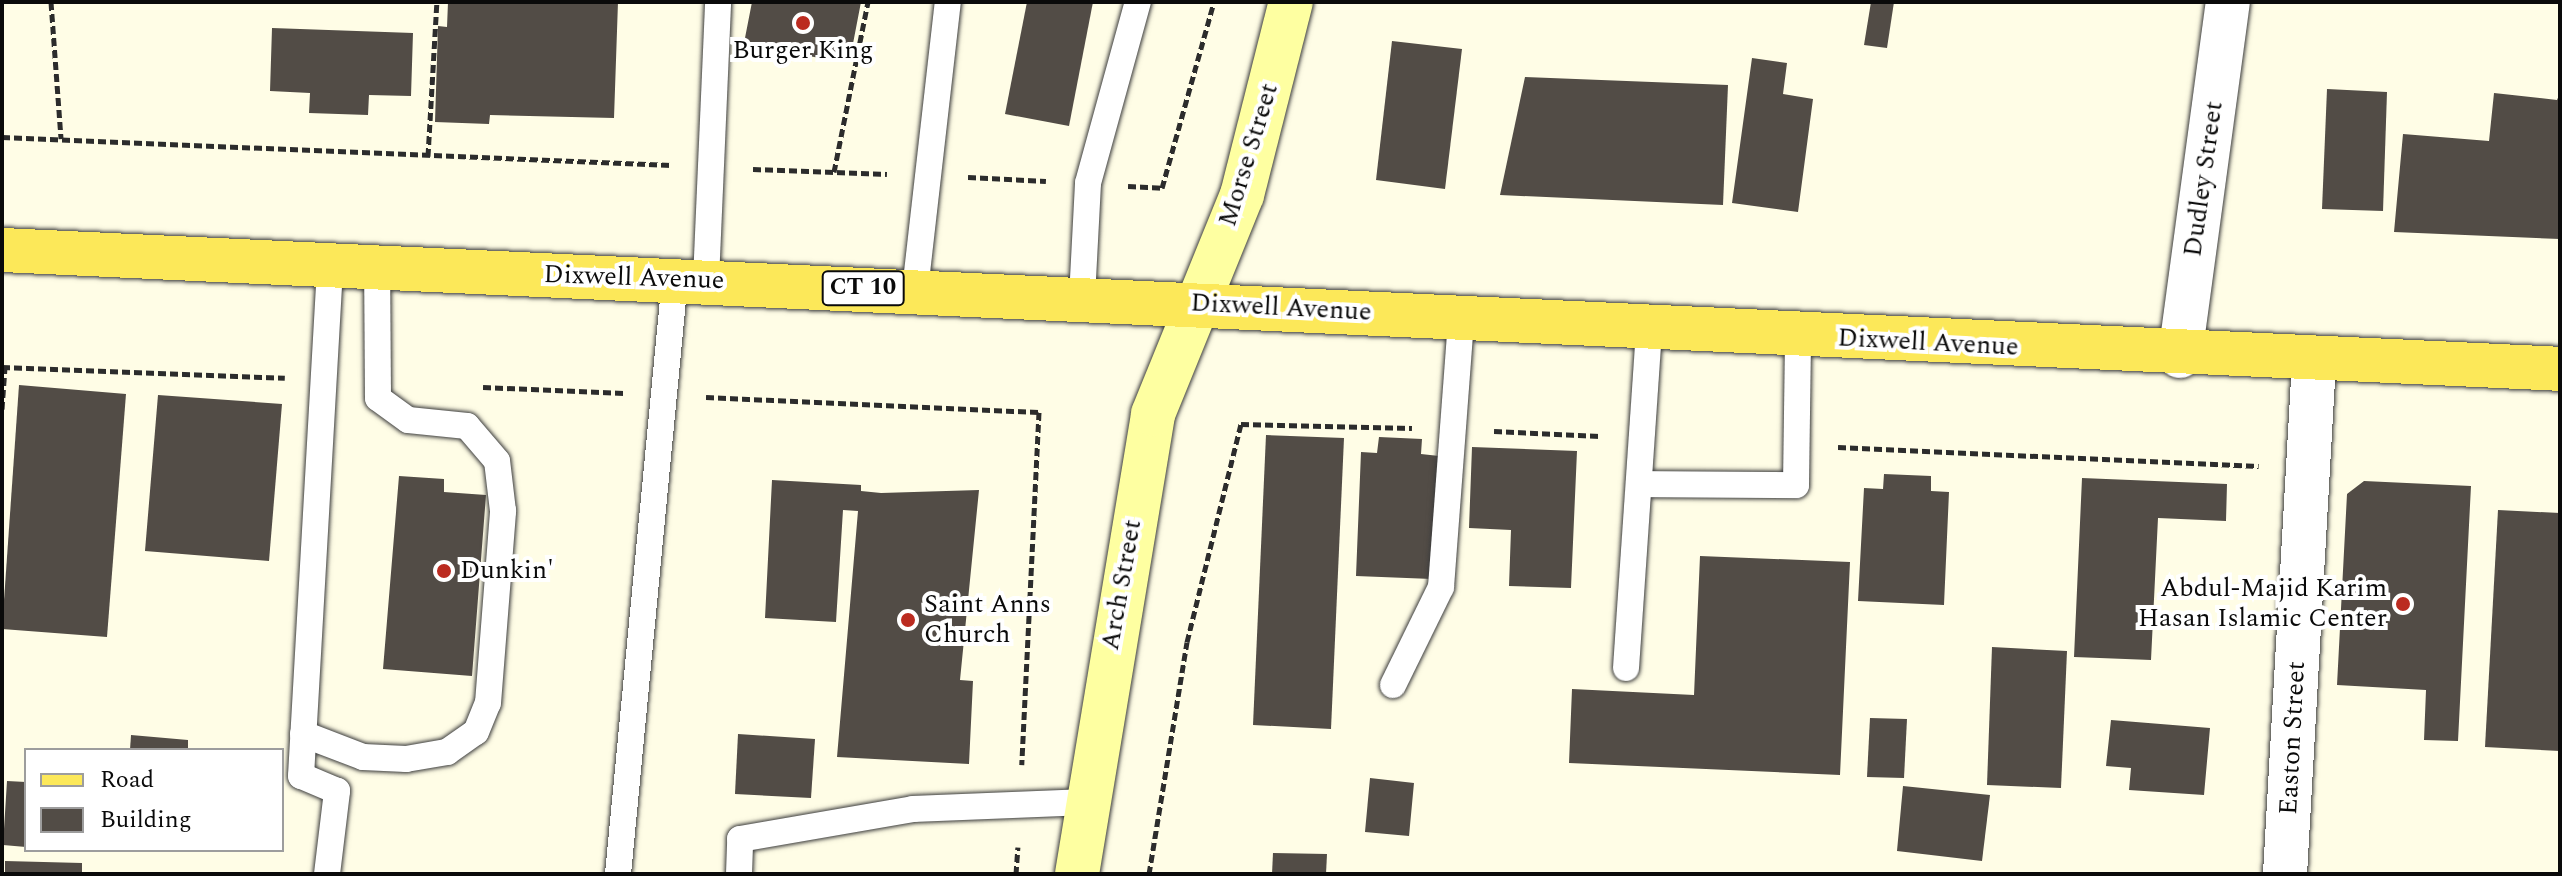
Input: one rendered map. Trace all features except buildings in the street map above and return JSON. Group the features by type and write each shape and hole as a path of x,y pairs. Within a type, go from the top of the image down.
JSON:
{"main road":[{"name":"Morse Street","path":"1195,304 1242,195 1291,2"},
{"name":"Dixwell Avenue","path":"2,250 330,269 690,280 1082,298 2180,356 2560,369"},
{"name":"Arch Street","path":"1077,874 1153,414 1195,304"}],"street":[{"name":"Dudley Street","path":"2180,356 2228,2"},
{"name":"Easton Street","path":"2285,874 2314,362"}],"lane":[{"path":"618,874 690,280 718,2"},
{"path":"915,290 922,175 948,2"},
{"path":"1082,298 1088,183 1138,2"},
{"path":"327,874 337,791 301,776 330,269"},
{"path":"303,734 363,757 406,759 447,752 476,732 488,703 503,502 497,461 467,426 408,420 378,398 377,270"},
{"path":"1393,685 1441,587 1461,318"},
{"path":"1626,668 1649,328"},
{"path":"1639,484 1796,485 1798,335"},
{"path":"739,874 740,839 913,809 1087,802"}],"path":[{"path":"51,2 61,139"},
{"path":"428,156 437,2"},
{"path":"834,172 868,2"},
{"path":"2,367 2,409"},
{"path":"1149,874 1187,642 1241,424 1642,438"},
{"path":"1797,445 2259,465 2258,481"}],"place":[{"name":"Burger King","path":"803,23"},
{"name":"Dunkin'","path":"444,571"},
{"name":"Abdul-Majid Karim Hasan Islamic Center","path":"2403,604"},
{"name":"Saint Anns Church","path":"908,620"}]}
